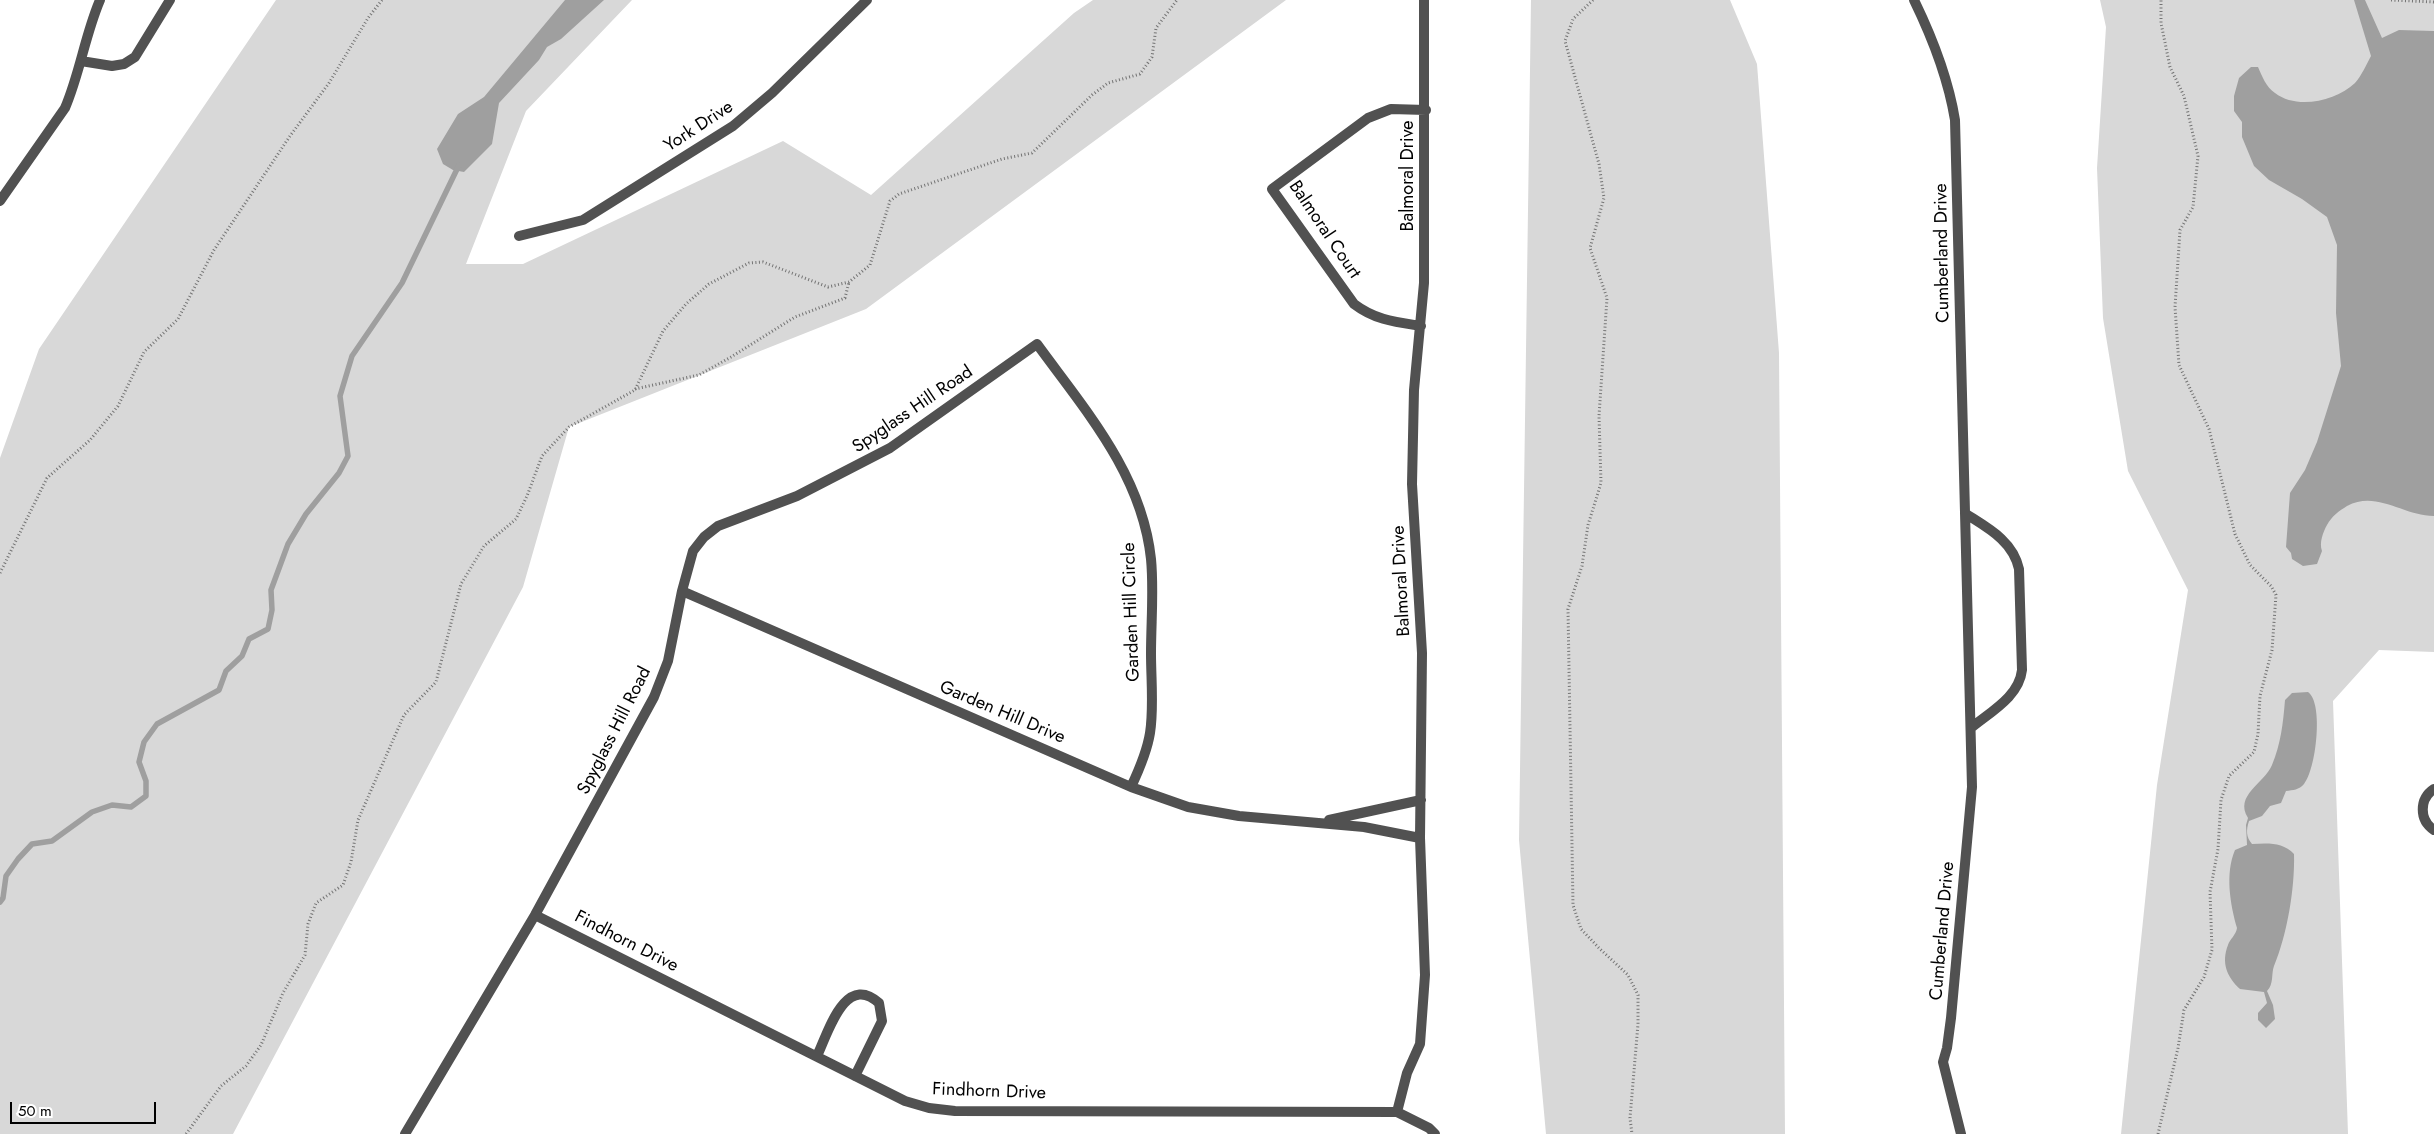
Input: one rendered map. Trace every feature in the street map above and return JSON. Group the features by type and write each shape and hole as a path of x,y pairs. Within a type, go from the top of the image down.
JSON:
{"street":[{"path":"0,201 66,108 92,18 100,0"},
{"path":"81,61 112,66 124,64 135,57 170,0"},
{"name":"York Drive","path":"519,236 583,220 733,126 772,93 866,0"},
{"name":"Balmoral Drive","path":"1397,1112 1408,1074 1420,1044 1424,1011 1425,952 1420,838 1422,653 1412,484 1414,390 1424,283 1426,110 1424,0"},
{"name":"Cumberland Drive","path":"1914,0 1931,34 1943,68 1950,89 1955,120 1972,787 1951,1018 1947,1048 1942,1062 1961,1134"},
{"name":"Balmoral Court","path":"1421,326 1380,319 1368,314 1354,304 1272,189 1368,118 1391,109 1426,110"},
{"name":"Spyglass Hill Road","path":"405,1134 535,914 660,684 668,661 682,592 693,550 718,526 797,496 890,448 1037,344"},
{"name":"Garden Hill Circle","path":"1037,344 1118,457 1139,503 1146,529 1152,588 1150,733 1143,761 1131,787"},
{"path":"1966,514 1995,533 2016,556 2019,569 2021,678 2010,696 1971,728"},
{"name":"Garden Hill Drive","path":"682,592 1131,787 1188,807 1239,816 1364,827 1420,838"},
{"path":"2434,789 2424,800 2422,810 2424,819 2434,830"},
{"name":"Garden Hill Drive","path":"1321,822 1421,800"},
{"name":"Findhorn Drive","path":"535,914 855,1076 906,1101 929,1108 954,1110 1397,1112"},
{"path":"817,1056 842,1004 852,995 863,994 872,996 879,1003 882,1021 855,1076"},
{"path":"1397,1112 1429,1128 1435,1134"}],"path":[{"path":"0,573 47,478 90,440 118,406 144,352 178,319 214,250 290,136 329,82 368,18 382,0"},
{"path":"635,390 663,331 686,304 709,284 749,263 763,262 828,287 849,282 870,266 890,201 899,194 933,181 1002,158 1032,153 1092,95 1108,83 1140,74 1152,57 1156,28 1177,0"},
{"path":"1593,0 1573,19 1566,41 1599,164 1604,198 1590,248 1607,298 1599,416 1601,483 1588,526 1582,566 1568,609 1573,905 1581,928 1628,975 1638,996 1638,1024 1630,1118 1632,1134"},
{"path":"2158,1134 2178,1048 2184,1010 2204,977 2212,950 2210,892 2218,849 2221,800 2229,776 2254,752 2258,734 2260,696 2272,650 2276,595 2271,586 2250,565 2235,534 2209,429 2179,365 2174,307 2180,230 2193,207 2198,156 2184,96 2170,67 2160,23 2160,0"},
{"path":"2391,0 2434,2"},
{"path":"186,1134 221,1086 246,1066 261,1045 283,993 305,955 308,924 316,904 342,885 351,862 358,820 404,715 436,682 460,584 484,546 516,519 542,456 569,427 635,390 699,375 731,358 796,317 845,298 849,282"}],"shaded area":[{"path":"276,0 632,0 526,111 466,264 523,264 783,141 871,195 1074,13 1093,0 1286,0 866,309 569,427 523,587 233,1134 0,1134 0,458 39,349"},
{"path":"565,0 604,0 561,39 547,47 539,60 499,103 492,144 464,172 453,170 443,164 437,149 458,114 484,97"},
{"path":"1531,0 1730,0 1757,64 1779,353 1785,1134 1546,1134 1519,840"},
{"path":"2100,0 2434,0 2434,652 2379,650 2333,701 2348,1134 2121,1134 2157,785 2188,590 2128,471 2103,318 2097,168 2106,27"},
{"path":"2354,0 2365,0 2382,38 2399,30 2434,31 2434,516 2423,515 2380,502 2358,502 2347,506 2333,516 2329,522 2321,541 2322,551 2317,564 2303,566 2292,559 2291,553 2286,547 2290,493 2305,470 2317,442 2341,366 2336,313 2337,245 2327,217 2302,199 2269,180 2254,166 2242,137 2242,122 2234,111 2234,96 2239,78 2251,67 2258,67 2272,91 2294,101 2305,102 2327,99 2338,95 2355,83 2371,56"},
{"path":"2308,692 2313,699 2316,709 2317,722 2315,752 2308,776 2304,784 2296,789 2286,791 2281,803 2270,806 2262,816 2249,821 2247,827 2247,833 2252,844 2280,845 2294,854 2289,911 2283,940 2273,969 2272,982 2267,991 2273,1005 2275,1019 2266,1028 2258,1020 2258,1013 2267,1003 2264,992 2240,989 2226,969 2226,952 2237,928 2232,909 2230,869 2235,850 2247,845 2246,825 2248,818 2245,803 2247,796 2272,765 2278,749 2285,700 2292,693"}],"waterway":[{"path":"0,902 3,898 6,876 32,844 52,841 92,812 112,805 131,807 146,796 146,781 139,762 144,742 157,724 219,690 226,671 242,656 249,639 268,629 272,610 271,590 288,544 306,514 339,473 348,456 340,396 352,356 402,283 459,165"}]}
